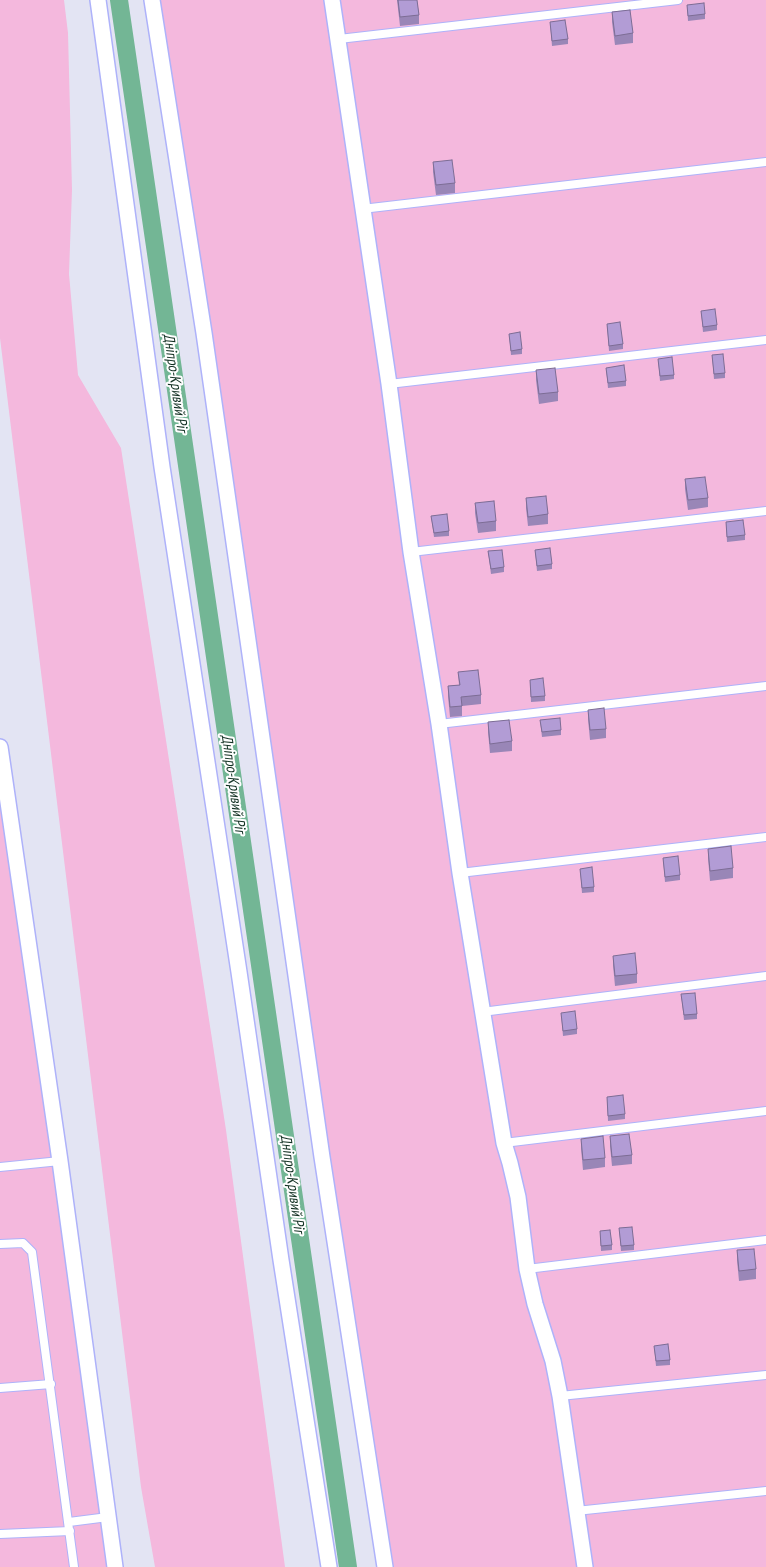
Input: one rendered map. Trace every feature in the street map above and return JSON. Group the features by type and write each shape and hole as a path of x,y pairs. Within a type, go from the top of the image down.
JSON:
{"street":[{"path":"98,0 162,467 239,972 279,1251 329,1567"},
{"path":"152,0 204,333 282,887 385,1567"},
{"path":"332,0 389,384 411,552 482,1012 504,1143 518,1197 527,1269 535,1304 553,1361 560,1396 585,1567"},
{"path":"1,757 60,1161 115,1567"}],"lane":[{"path":"339,39 678,0"},
{"path":"362,209 766,162"},
{"path":"389,384 766,340"},
{"path":"411,552 766,511"},
{"path":"439,724 766,686"},
{"path":"460,872 766,837"},
{"path":"482,1012 766,976"},
{"path":"504,1143 766,1110"},
{"path":"0,1167 60,1161"},
{"path":"527,1269 766,1240"},
{"path":"0,1244 23,1243 32,1252 74,1567"},
{"path":"560,1396 766,1375"},
{"path":"0,1388 51,1384"},
{"path":"576,1512 766,1491"},
{"path":"0,1534 70,1526 108,1517"}],"shaded area":[{"path":"0,0 64,0 68,33 72,190 69,274 78,375 121,448 226,1130 285,1567 155,1567 141,1487 0,338"},
{"path":"152,0 766,0 766,1567 385,1567"},
{"path":"0,747 115,1567 0,1567"}],"building":[{"path":"398,0 417,0 419,15 400,17"},
{"path":"704,3 705,14 688,16 687,5"},
{"path":"630,10 633,33 615,36 612,12"},
{"path":"565,20 568,39 552,41 550,22"},
{"path":"452,160 455,183 436,185 433,162"},
{"path":"715,309 717,325 703,327 701,311"},
{"path":"620,322 623,344 609,346 607,324"},
{"path":"520,332 522,349 511,351 509,334"},
{"path":"723,354 725,373 714,374 712,355"},
{"path":"672,357 674,375 660,376 658,359"},
{"path":"624,365 626,381 608,383 606,368"},
{"path":"555,368 558,392 539,394 536,370"},
{"path":"705,477 708,498 688,500 685,479"},
{"path":"546,496 548,514 528,517 526,498"},
{"path":"494,501 496,521 478,523 475,503"},
{"path":"447,514 449,531 434,533 431,516"},
{"path":"743,520 745,535 727,537 726,522"},
{"path":"550,548 552,564 537,566 535,550"},
{"path":"502,550 504,567 491,569 488,551"},
{"path":"478,670 481,695 461,697 462,706 450,707 448,686 460,685 458,672"},
{"path":"543,678 545,696 531,697 530,680"},
{"path":"604,708 606,729 590,730 588,710"},
{"path":"560,718 561,730 542,732 540,720"},
{"path":"509,720 512,741 490,744 488,722"},
{"path":"731,846 733,868 710,871 708,849"},
{"path":"678,856 680,875 665,877 663,858"},
{"path":"592,867 594,887 582,888 580,869"},
{"path":"635,953 637,974 615,976 613,956"},
{"path":"695,993 697,1014 684,1015 681,994"},
{"path":"575,1011 577,1029 563,1031 561,1013"},
{"path":"623,1095 625,1114 608,1116 607,1097"},
{"path":"629,1134 632,1155 612,1157 610,1136"},
{"path":"603,1136 605,1158 583,1160 581,1139"},
{"path":"632,1227 634,1245 621,1246 619,1228"},
{"path":"610,1230 612,1245 601,1246 600,1231"},
{"path":"754,1249 756,1269 739,1271 737,1250"},
{"path":"668,1344 670,1360 656,1361 654,1346"}],"waterway":[{"name":"Дніпро-Кривий Ріг","path":"119,0 348,1567"}]}
